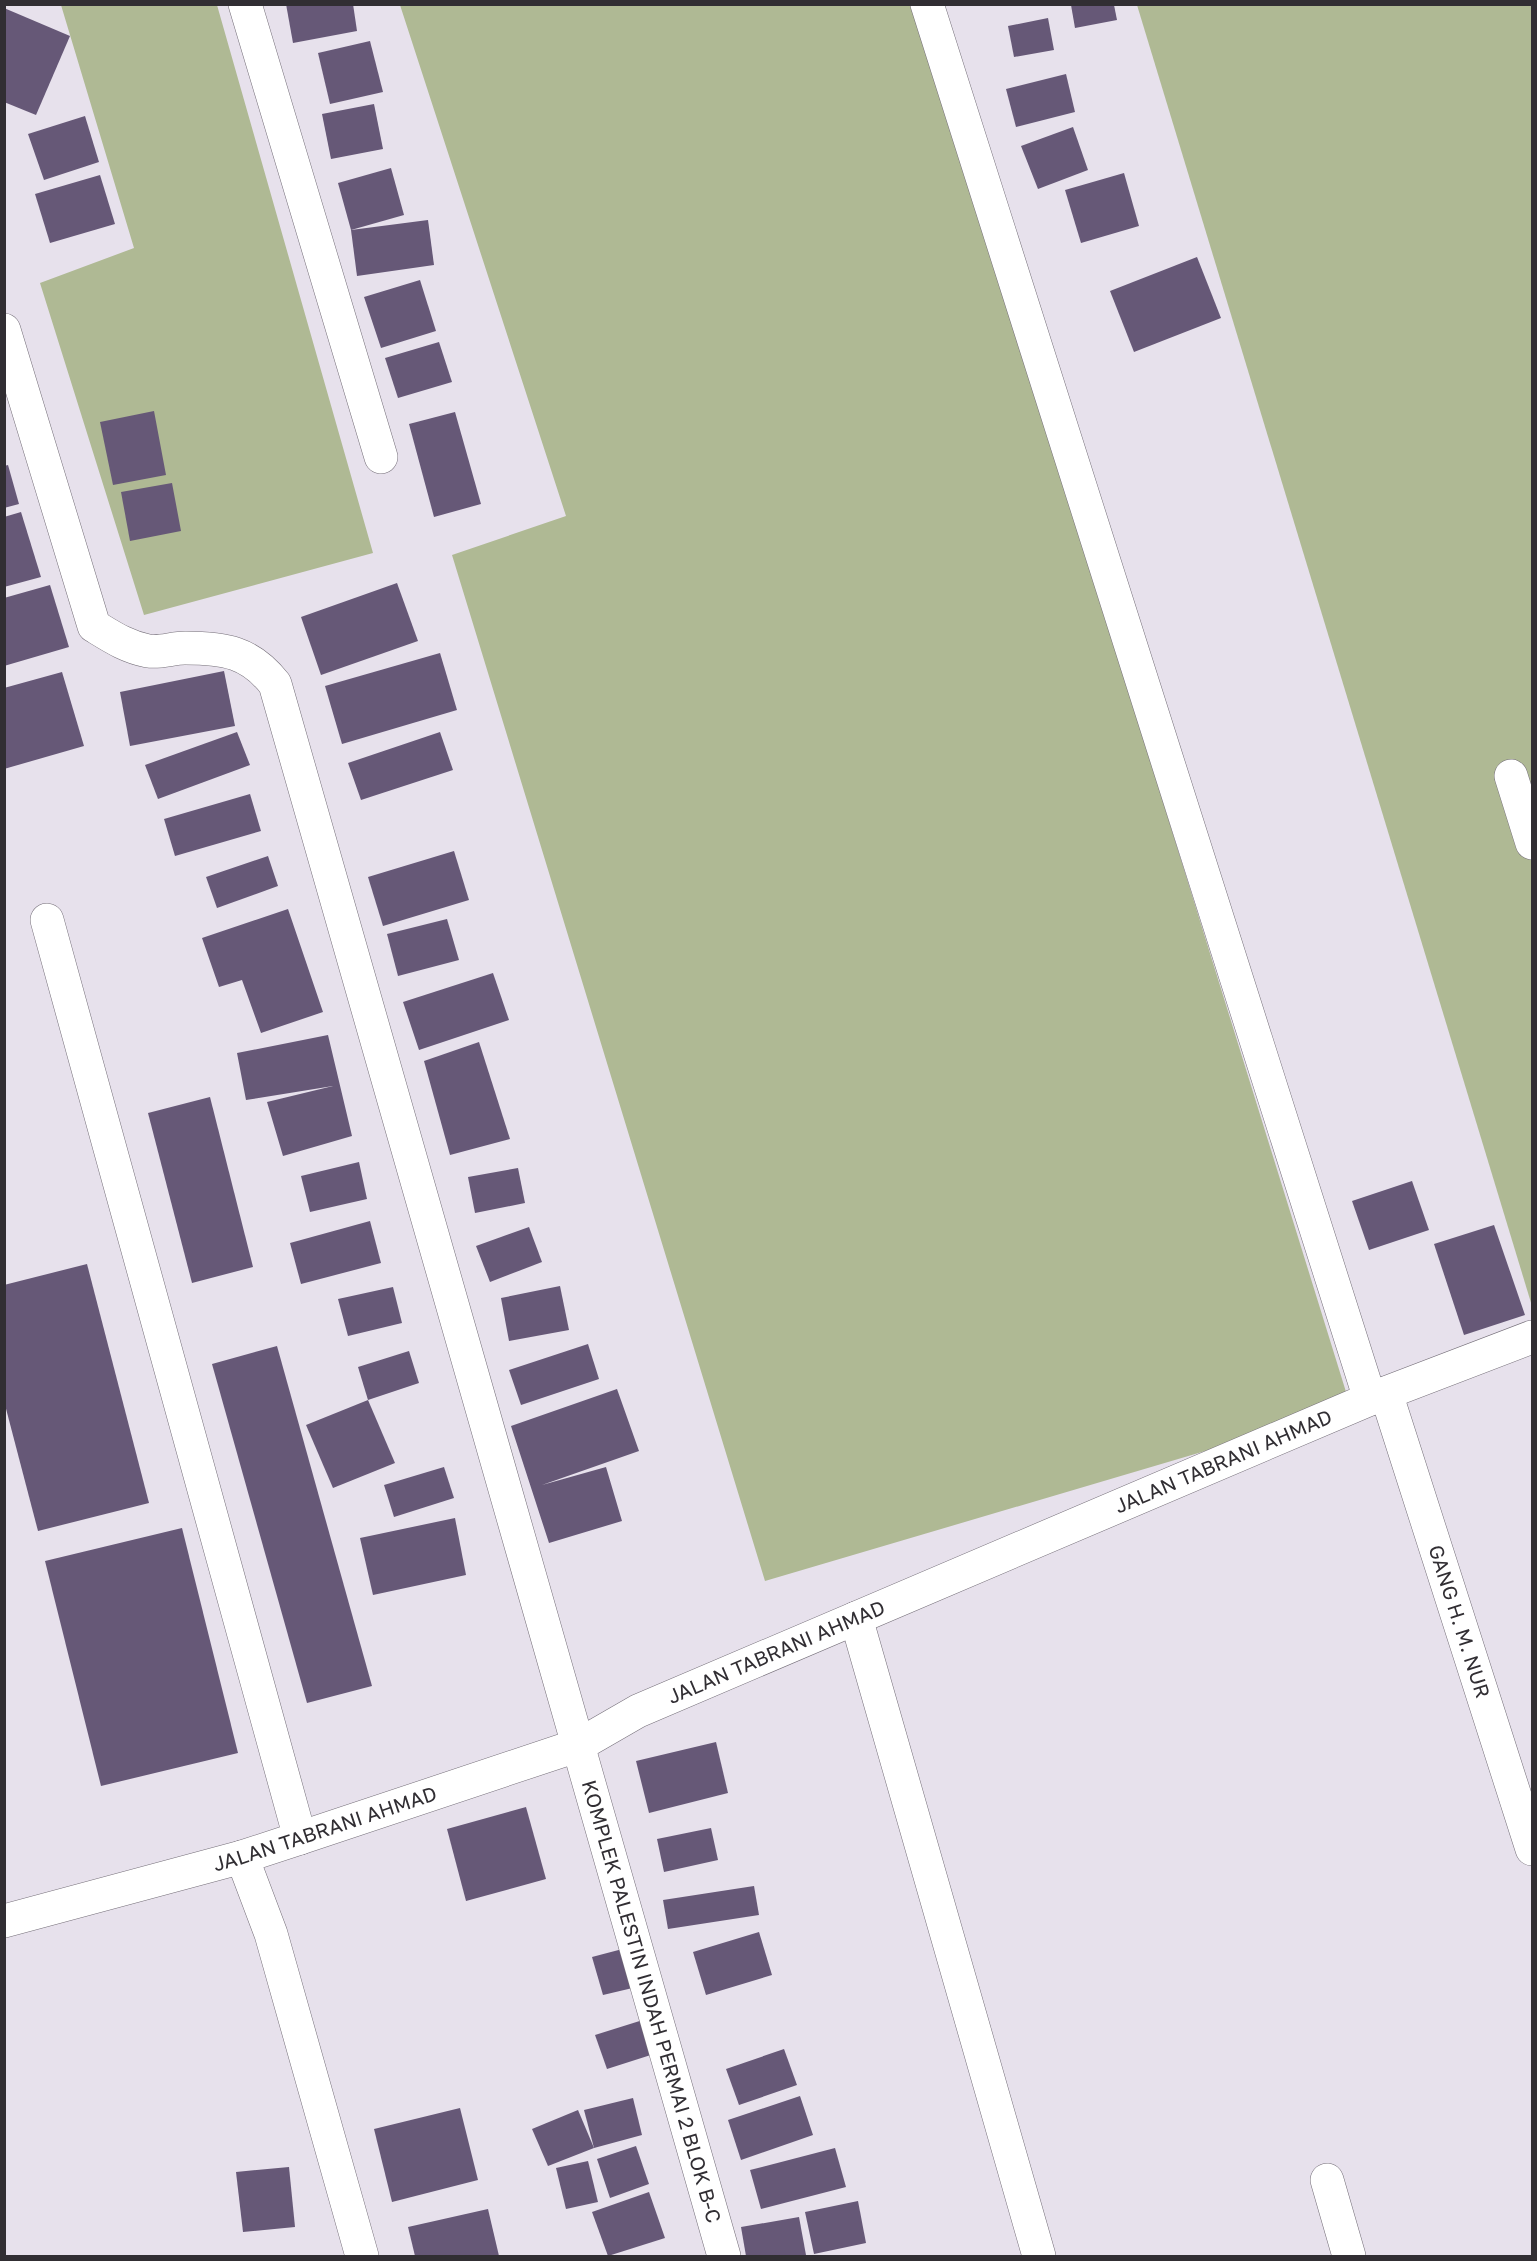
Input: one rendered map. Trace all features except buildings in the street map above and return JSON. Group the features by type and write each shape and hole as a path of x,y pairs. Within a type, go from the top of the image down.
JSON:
{"street":[{"path":"245,4 381,457"},
{"name":"GANG H. M. NUR","path":"927,4 1378,1396 1533,1849"},
{"name":"KOMPLEK PALESTIN INDAH PERMAI 2 BLOK B-C","path":"4,330 94,626 122,644 151,652 185,648 234,651 263,668 275,684 724,2256"},
{"path":"1511,776 1533,843"},
{"path":"47,920 300,1838"},
{"name":"JALAN TABRANI AHMAD","path":"4,1921 242,1857 579,1745 638,1711 855,1618 1378,1396 1533,1337"},
{"path":"855,1618 1039,2256"},
{"path":"242,1857 271,1934 362,2256"},
{"path":"1326,2180 1349,2256"}],"green space":[{"path":"61,5 217,5 373,553 144,615 40,283 134,248"},
{"path":"400,5 916,5 1351,1408 765,1581 452,555 566,516"},
{"path":"1137,5 1532,5 1532,1306"}]}
